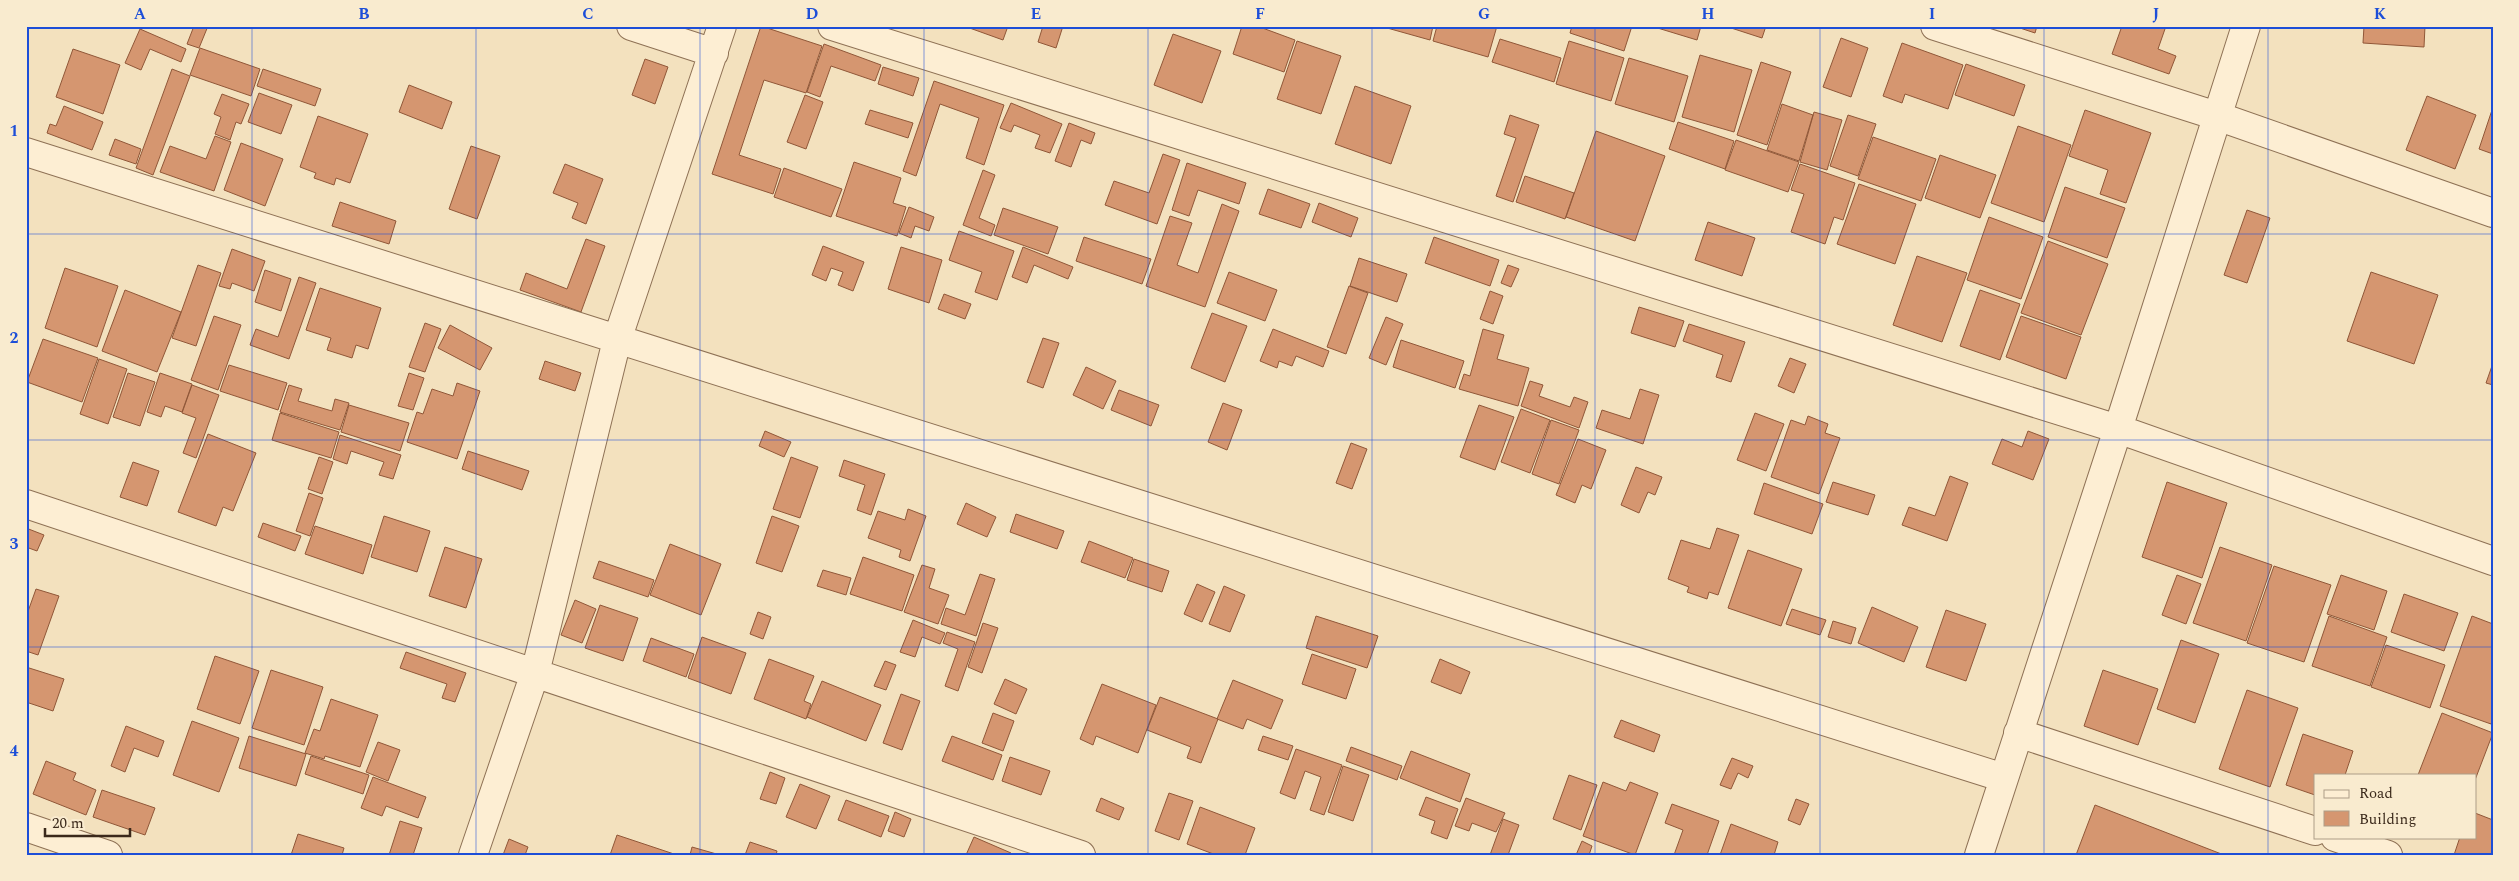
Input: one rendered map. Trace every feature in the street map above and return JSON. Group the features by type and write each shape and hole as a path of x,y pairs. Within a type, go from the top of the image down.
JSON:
{"street":[{"path":"631,26 714,53"},
{"path":"473,855 535,673 617,340 722,26"},
{"path":"832,26 2118,430 2493,561"},
{"path":"1935,26 2217,116 2493,213"},
{"path":"1984,853 2018,733 2118,430 2246,26"},
{"path":"26,152 2004,778"},
{"path":"26,504 1081,855"},
{"path":"2018,733 2314,831"},
{"path":"26,827 108,855"},
{"path":"2338,838 2388,855"}],"building":[{"path":"194,26 208,26 199,48 187,44"},
{"path":"761,26 822,46 806,93 764,80 739,155 781,169 773,194 712,174"},
{"path":"964,26 1008,26 1003,40"},
{"path":"1043,26 1063,26 1056,48 1038,42"},
{"path":"1242,26 1257,26 1295,40 1284,72 1233,54"},
{"path":"1380,26 1433,26 1430,40"},
{"path":"1437,26 1497,26 1488,57 1433,41"},
{"path":"1572,26 1632,26 1624,51 1570,33"},
{"path":"1651,26 1701,26 1697,40"},
{"path":"1725,26 1766,26 1762,38"},
{"path":"2014,26 2037,26 2035,33"},
{"path":"2122,26 2166,26 2158,49 2176,56 2169,74 2112,54"},
{"path":"2364,26 2425,26 2424,47 2363,43"},
{"path":"140,29 186,49 181,62 150,49 141,70 125,63"},
{"path":"1173,34 1221,51 1202,103 1154,85"},
{"path":"1841,38 1868,48 1851,97 1823,87"},
{"path":"1500,39 1561,58 1554,82 1492,62"},
{"path":"1297,41 1341,56 1321,114 1277,99"},
{"path":"1569,41 1624,58 1611,101 1556,84"},
{"path":"1902,43 1963,65 1948,109 1905,94 1902,103 1883,96"},
{"path":"824,44 881,65 875,81 831,66 820,97 807,92"},
{"path":"200,48 260,69 251,96 190,75"},
{"path":"73,49 120,65 103,114 56,97"},
{"path":"1700,55 1752,70 1734,132 1682,117"},
{"path":"1629,58 1688,76 1674,122 1615,104"},
{"path":"645,59 668,67 655,104 632,95"},
{"path":"1761,62 1791,72 1767,145 1737,135"},
{"path":"1966,64 2025,85 2014,116 1955,95"},
{"path":"883,67 919,78 913,96 878,84"},
{"path":"172,69 190,76 153,175 136,168"},
{"path":"263,69 321,89 315,106 257,86"},
{"path":"934,81 1004,105 984,165 966,158 979,118 940,104 916,176 903,171"},
{"path":"409,85 452,102 442,129 399,112"},
{"path":"1355,86 1411,106 1391,164 1335,144"},
{"path":"259,93 292,105 281,134 248,122"},
{"path":"222,94 249,104 241,124 236,122 230,140 215,134 221,117 214,114"},
{"path":"805,95 823,102 806,149 787,142"},
{"path":"2427,96 2476,115 2455,169 2406,150"},
{"path":"1011,103 1062,124 1050,153 1035,148 1040,135 1014,125 1011,132 1000,128"},
{"path":"1782,104 1813,115 1799,161 1767,150"},
{"path":"64,106 103,122 92,150 47,133 50,124 56,126"},
{"path":"2493,107 2493,154 2479,149"},
{"path":"870,110 913,123 908,138 865,124"},
{"path":"2085,110 2151,133 2126,203 2100,194 2108,170 2069,156"},
{"path":"1814,112 1842,120 1827,170 1800,162"},
{"path":"1510,115 1539,125 1513,202 1496,196 1516,138 1504,134"},
{"path":"1848,115 1876,124 1858,176 1830,166"},
{"path":"318,116 368,134 350,183 336,178 334,185 314,178 316,173 300,167"},
{"path":"1678,122 1734,141 1725,169 1669,149"},
{"path":"1069,123 1095,133 1091,144 1081,140 1071,167 1055,161"},
{"path":"2018,126 2071,145 2044,222 1991,203"},
{"path":"1596,131 1665,156 1635,241 1566,217"},
{"path":"215,136 231,142 214,191 160,172 170,146 206,159"},
{"path":"1873,137 1936,159 1921,201 1858,179"},
{"path":"115,139 141,149 136,164 109,155"},
{"path":"1736,140 1799,162 1788,192 1725,170"},
{"path":"241,143 283,159 265,206 224,190"},
{"path":"471,146 500,156 477,219 449,209"},
{"path":"1163,154 1180,160 1157,224 1105,205 1114,181 1149,193"},
{"path":"1940,155 1996,175 1980,218 1925,198"},
{"path":"854,162 901,178 893,203 906,207 897,236 836,216"},
{"path":"1187,163 1246,183 1239,204 1198,190 1189,216 1172,210"},
{"path":"565,164 603,179 586,224 572,218 578,203 553,193"},
{"path":"1800,164 1855,183 1843,220 1834,217 1825,244 1791,232 1804,194 1791,190"},
{"path":"784,168 842,189 831,217 774,197"},
{"path":"983,170 995,175 979,218 995,225 991,236 963,225"},
{"path":"1525,176 1574,193 1565,219 1516,202"},
{"path":"1859,184 1916,204 1895,264 1837,244"},
{"path":"2065,187 2125,208 2107,258 2048,237"},
{"path":"1268,189 1310,204 1301,228 1259,214"},
{"path":"340,202 396,221 389,244 332,226"},
{"path":"1319,203 1358,218 1351,237 1312,222"},
{"path":"1222,204 1239,211 1205,307 1146,286 1170,216 1192,223 1177,265 1198,273"},
{"path":"909,207 934,217 929,231 915,226 911,238 899,233"},
{"path":"1003,208 1058,227 1048,254 994,235"},
{"path":"2247,210 2270,218 2247,283 2224,275"},
{"path":"1989,217 2043,237 2021,299 1967,280"},
{"path":"1708,222 1755,238 1742,276 1695,260"},
{"path":"959,231 1014,251 997,300 975,292 982,272 949,260"},
{"path":"1084,237 1151,259 1142,284 1076,261"},
{"path":"1434,237 1499,260 1490,286 1425,263"},
{"path":"586,239 605,246 581,312 520,290 526,273 567,289"},
{"path":"2048,241 2108,264 2081,335 2021,313"},
{"path":"823,246 864,262 853,291 838,285 843,272 831,268 826,281 812,275"},
{"path":"901,247 942,260 929,303 888,289"},
{"path":"1023,247 1073,267 1068,279 1034,265 1027,283 1012,277"},
{"path":"232,249 265,261 254,291 232,283 230,289 219,286"},
{"path":"1917,256 1967,273 1942,342 1893,325"},
{"path":"1359,258 1407,274 1397,302 1350,286"},
{"path":"198,265 221,273 196,346 172,338"},
{"path":"1508,265 1519,269 1511,287 1501,283"},
{"path":"65,268 118,286 97,347 45,328"},
{"path":"265,270 291,279 281,311 255,302"},
{"path":"1229,272 1277,290 1265,321 1217,303"},
{"path":"2371,272 2438,295 2414,364 2347,341"},
{"path":"299,277 316,283 289,359 250,345 256,329 278,337"},
{"path":"1349,286 1368,293 1346,354 1327,347"},
{"path":"320,288 381,308 368,349 356,345 352,358 327,350 331,338 306,330"},
{"path":"125,290 181,312 157,372 102,351"},
{"path":"1980,290 2020,304 2000,360 1960,346"},
{"path":"1490,291 1503,296 1493,324 1480,319"},
{"path":"944,294 971,304 965,319 938,309"},
{"path":"1639,307 1684,321 1675,347 1631,333"},
{"path":"1212,313 1247,326 1225,382 1191,368"},
{"path":"214,316 241,325 218,390 191,380"},
{"path":"2021,316 2081,337 2066,379 2006,357"},
{"path":"1386,317 1403,324 1386,365 1369,358"},
{"path":"425,323 441,329 425,372 409,367"},
{"path":"1689,324 1745,342 1731,382 1716,377 1723,355 1683,341"},
{"path":"450,325 492,348 480,370 438,348"},
{"path":"1273,329 1329,351 1323,367 1296,356 1292,366 1279,361 1277,368 1260,361"},
{"path":"1483,329 1504,335 1497,359 1529,368 1518,406 1459,389 1464,374 1470,376"},
{"path":"1043,338 1059,343 1043,388 1027,382"},
{"path":"43,339 98,358 82,402 27,382"},
{"path":"1401,340 1464,361 1455,388 1393,367"},
{"path":"1790,358 1806,364 1794,393 1778,386"},
{"path":"99,359 127,369 108,424 80,414"},
{"path":"545,361 581,373 575,391 539,379"},
{"path":"2493,363 2493,385 2486,383"},
{"path":"229,365 287,383 278,410 220,391"},
{"path":"1086,367 1116,381 1103,409 1073,395"},
{"path":"128,373 155,382 140,426 113,417"},
{"path":"160,373 192,384 182,412 165,406 161,417 147,412"},
{"path":"409,373 424,378 413,410 398,406"},
{"path":"1530,381 1543,385 1539,396 1570,407 1574,397 1588,402 1579,428 1521,406"},
{"path":"457,383 480,391 457,459 407,442 417,412 423,414 432,389 453,396"},
{"path":"192,385 219,395 196,458 183,453 196,418 182,413"},
{"path":"289,385 302,389 298,401 332,411 335,399 349,403 340,430 280,412"},
{"path":"1640,389 1659,395 1643,444 1596,428 1602,410 1630,419"},
{"path":"1119,390 1159,405 1151,426 1111,410"},
{"path":"1223,403 1242,410 1227,450 1208,442"},
{"path":"349,405 409,423 400,451 341,432"},
{"path":"1479,405 1514,417 1495,470 1460,457"},
{"path":"1521,409 1550,420 1530,473 1501,462"},
{"path":"280,413 339,432 331,458 272,440"},
{"path":"1755,413 1784,424 1766,471 1737,460"},
{"path":"1808,416 1828,424 1825,433 1840,438 1819,494 1771,477 1791,420 1805,425"},
{"path":"1551,420 1579,430 1559,484 1532,474"},
{"path":"765,431 791,442 784,457 759,446"},
{"path":"2028,431 2049,439 2033,480 1992,464 2002,439 2022,447"},
{"path":"208,434 256,453 233,511 223,507 216,526 178,512"},
{"path":"340,435 401,455 393,479 379,475 384,462 351,451 347,464 333,459"},
{"path":"1578,439 1606,450 1591,489 1582,485 1575,503 1556,495"},
{"path":"1351,443 1367,449 1352,489 1336,483"},
{"path":"468,451 529,471 522,490 462,469"},
{"path":"319,457 333,462 322,494 308,489"},
{"path":"791,457 818,467 800,518 773,509"},
{"path":"844,460 885,474 871,515 857,510 865,485 839,476"},
{"path":"133,462 159,471 147,506 120,497"},
{"path":"1636,467 1662,477 1655,495 1648,492 1639,513 1621,505"},
{"path":"1950,476 1968,483 1947,541 1902,525 1909,507 1935,516"},
{"path":"1833,482 1875,495 1868,515 1826,502"},
{"path":"2167,482 2227,503 2202,578 2142,557"},
{"path":"1764,483 1823,504 1812,534 1754,514"},
{"path":"309,493 323,498 310,536 296,531"},
{"path":"966,503 996,517 987,537 957,524"},
{"path":"908,509 926,516 910,561 899,557 901,550 868,538 878,511 905,520"},
{"path":"1016,514 1064,531 1057,549 1010,532"},
{"path":"384,516 430,531 417,572 371,557"},
{"path":"772,516 799,526 782,572 756,563"},
{"path":"263,523 301,536 295,551 258,537"},
{"path":"315,526 372,545 363,574 305,554"},
{"path":"26,528 44,535 37,551 26,547"},
{"path":"1717,528 1739,535 1718,595 1709,592 1707,599 1687,592 1689,587 1668,579 1681,540 1710,549"},
{"path":"1089,541 1133,558 1125,578 1081,562"},
{"path":"670,544 721,564 701,615 650,595"},
{"path":"445,547 482,559 466,608 429,596"},
{"path":"2220,547 2272,565 2246,641 2193,623"},
{"path":"1748,550 1802,569 1781,626 1728,608"},
{"path":"863,557 914,575 902,611 850,594"},
{"path":"1134,559 1169,571 1162,592 1127,580"},
{"path":"599,561 654,580 648,597 593,578"},
{"path":"922,565 935,569 929,588 949,595 938,624 904,612"},
{"path":"2274,566 2331,585 2304,662 2247,643"},
{"path":"823,570 851,578 846,595 817,586"},
{"path":"980,574 995,579 976,636 941,624 946,608 965,615"},
{"path":"2177,575 2201,584 2186,624 2162,615"},
{"path":"2341,575 2387,591 2374,630 2327,614"},
{"path":"1197,584 1215,592 1202,622 1184,614"},
{"path":"1224,586 1245,595 1230,632 1209,624"},
{"path":"36,589 59,596 38,655 26,651 26,617"},
{"path":"2404,594 2458,613 2444,651 2391,632"},
{"path":"575,600 596,609 582,643 561,635"},
{"path":"600,605 638,618 623,661 585,648"},
{"path":"1872,607 1918,627 1904,662 1858,643"},
{"path":"1792,609 1826,620 1820,635 1786,624"},
{"path":"1946,610 1986,624 1966,681 1926,667"},
{"path":"758,612 771,617 763,639 750,634"},
{"path":"1316,616 1378,636 1367,668 1306,648"},
{"path":"2329,616 2387,637 2370,686 2312,666"},
{"path":"2472,616 2493,624 2493,718 2491,724 2440,706"},
{"path":"913,620 945,633 940,644 922,637 915,657 900,652"},
{"path":"1833,621 1856,628 1851,644 1828,637"},
{"path":"983,623 998,628 982,673 968,667"},
{"path":"947,632 975,642 958,691 945,686 958,649 943,643"},
{"path":"702,637 746,653 731,694 688,678"},
{"path":"651,638 694,654 686,677 643,661"},
{"path":"2181,640 2219,654 2195,723 2157,709"},
{"path":"2386,645 2445,665 2430,708 2371,687"},
{"path":"406,652 466,673 455,702 442,698 447,684 400,668"},
{"path":"1312,654 1356,669 1346,699 1302,684"},
{"path":"215,656 259,671 240,724 197,709"},
{"path":"769,659 814,676 804,701 811,704 806,719 754,699"},
{"path":"1440,659 1470,672 1461,694 1431,682"},
{"path":"885,661 896,665 886,690 874,686"},
{"path":"26,667 64,679 53,711 26,702"},
{"path":"271,670 323,687 304,745 252,728"},
{"path":"2103,670 2158,689 2138,745 2084,726"},
{"path":"1005,679 1027,689 1016,714 994,704"},
{"path":"1233,680 1283,700 1271,729 1247,719 1243,729 1217,719"},
{"path":"822,681 881,705 866,741 807,717"},
{"path":"1102,684 1156,705 1138,753 1096,736 1093,745 1080,739"},
{"path":"2247,690 2298,708 2270,787 2219,769"},
{"path":"901,694 920,701 902,750 883,743"},
{"path":"1160,697 1218,719 1201,763 1187,758 1191,747 1147,730"},
{"path":"331,699 378,715 360,767 325,756 324,759 305,753 314,729 320,731"},
{"path":"993,713 1014,721 1003,751 982,743"},
{"path":"2442,713 2493,733 2476,777 2476,774 2418,774"},
{"path":"1621,720 1660,735 1654,752 1614,737"},
{"path":"192,721 239,738 219,792 173,775"},
{"path":"126,726 164,741 158,757 134,748 125,772 111,766"},
{"path":"2303,734 2353,751 2345,774 2314,774 2314,795 2286,785"},
{"path":"249,736 306,754 296,786 239,768"},
{"path":"952,736 1002,755 993,780 942,761"},
{"path":"1263,736 1293,746 1288,760 1258,750"},
{"path":"378,742 400,750 388,781 366,772"},
{"path":"1351,747 1402,766 1397,780 1346,761"},
{"path":"1296,749 1342,765 1324,815 1310,810 1321,777 1305,771 1295,799 1280,793"},
{"path":"1411,751 1470,774 1460,802 1400,778"},
{"path":"311,756 369,775 363,794 305,774"},
{"path":"1010,757 1050,771 1041,795 1002,781"},
{"path":"1732,758 1753,766 1748,778 1738,773 1731,789 1720,785"},
{"path":"46,761 76,773 73,780 96,790 86,815 33,794"},
{"path":"1343,766 1369,775 1353,821 1328,812"},
{"path":"770,772 785,778 776,804 760,799"},
{"path":"1569,775 1597,785 1581,830 1553,819"},
{"path":"373,777 426,797 418,818 386,806 382,816 361,808"},
{"path":"1603,782 1626,791 1630,782 1658,793 1635,855 1583,836"},
{"path":"800,784 830,796 816,829 786,817"},
{"path":"102,790 155,808 145,835 93,817"},
{"path":"1169,793 1193,801 1179,840 1155,831"},
{"path":"1426,797 1458,809 1447,839 1431,833 1435,821 1419,815"},
{"path":"1101,798 1124,808 1119,820 1096,811"},
{"path":"1466,798 1505,813 1496,832 1472,823 1469,831 1455,826"},
{"path":"1796,799 1809,804 1800,825 1788,820"},
{"path":"846,800 889,816 881,837 838,820"},
{"path":"1672,804 1719,821 1707,855 1674,855 1683,830 1665,823"},
{"path":"2095,805 2224,855 2076,855"},
{"path":"1200,807 1255,828 1245,855 1216,855 1187,844"},
{"path":"895,812 911,819 904,837 888,831"},
{"path":"2476,813 2493,820 2493,855 2454,855 2460,838 2476,838"},
{"path":"1503,819 1519,825 1508,855 1490,855"},
{"path":"400,821 422,828 413,855 389,855"},
{"path":"1731,824 1778,842 1774,855 1720,855"},
{"path":"298,834 344,848 342,855 291,855"},
{"path":"617,835 677,855 610,855"},
{"path":"974,837 1011,853 1010,855 966,855"},
{"path":"509,839 528,847 525,855 503,855"},
{"path":"1582,841 1592,846 1589,855 1576,855"},
{"path":"750,842 777,851 776,855 745,855"},
{"path":"692,847 720,855 690,855"}]}
